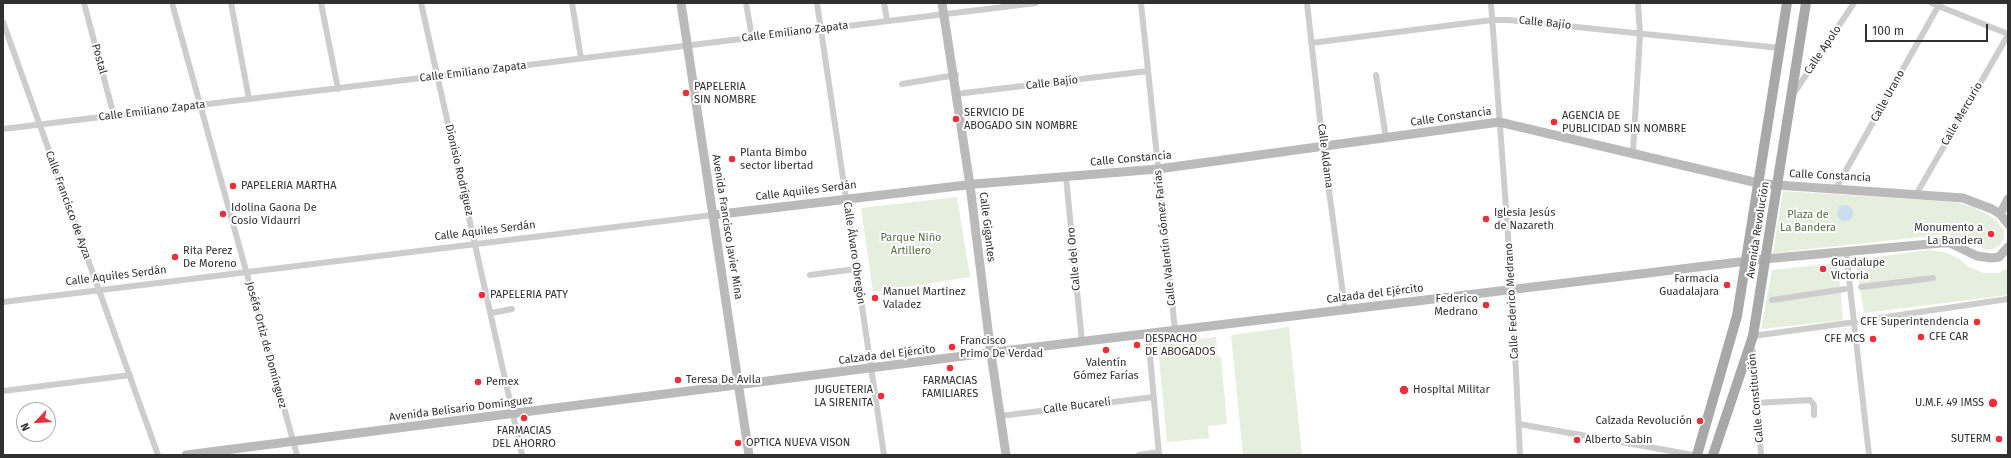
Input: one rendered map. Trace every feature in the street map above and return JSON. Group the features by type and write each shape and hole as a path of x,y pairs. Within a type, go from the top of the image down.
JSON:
{"main road":[{"name":"Avenida Francisco Javier Mina","path":"681,3 749,455"},
{"name":"Calle Gigantes","path":"942,3 955,75 956,94 970,185 991,354 1006,455"},
{"name":"Avenida Revolución","path":"1696,455 1732,338 1740,303 1787,3"},
{"name":"Avenida Revolución","path":"1713,455 1751,339 1792,96 1806,3"},
{"name":"Calle Constancia","path":"970,185 1158,169 1499,122 1633,152 1758,183 1917,193 1967,198 2000,214"},
{"name":"Calle Aquiles Serdán","path":"713,215 846,198 970,185"},
{"path":"2008,199 2000,214 2008,224"},
{"name":"Calzada del Ejército","path":"738,385 1345,309 1764,259 1941,243 1960,246 1984,258 2003,257 2008,247"},
{"name":"Avenida Belisario Domínguez","path":"186,455 738,385"}],"street":[{"name":"Postal","path":"84,3 114,116"},
{"name":"Joséfa Ortiz de Domínguez","path":"172,3 297,455"},
{"path":"231,3 249,99"},
{"path":"321,3 338,88"},
{"name":"Dionisio Rodríguez","path":"421,3 522,455"},
{"path":"572,3 580,58"},
{"path":"746,3 752,37"},
{"name":"Calle Álvaro Obregón","path":"817,3 884,455"},
{"path":"884,3 887,20"},
{"name":"Calle Emiliano Zapata","path":"3,129 821,28 1036,3"},
{"name":"Calle Valentín Gómez Farías","path":"1141,3 1175,330"},
{"name":"Calle Aldama","path":"1307,3 1323,146 1345,309"},
{"name":"Calle Federico Medrano","path":"1491,3 1512,290 1520,455"},
{"path":"1633,152 1640,34 1638,3"},
{"name":"Calle Apolo","path":"1792,96 1854,3"},
{"path":"1931,3 1939,4 2008,34"},
{"name":"Calle Urano","path":"1836,188 1939,4"},
{"name":"Calle Bajío","path":"1312,43 1492,20 1509,20 1780,48"},
{"name":"Calle Francisco de Ayza","path":"3,22 158,455"},
{"name":"Calle Mercurio","path":"1917,193 2008,34"},
{"name":"Calle Bajío","path":"956,94 1148,71"},
{"path":"902,84 955,75"},
{"path":"1376,75 1386,138"},
{"name":"Calle del Oro","path":"1066,177 1082,342"},
{"name":"Calle Aquiles Serdán","path":"3,302 713,215"},
{"path":"1846,252 1869,455"},
{"path":"810,275 856,269"},
{"path":"1862,287 1933,278"},
{"path":"1772,300 1845,289"},
{"path":"1866,320 2008,300"},
{"path":"491,313 512,309"},
{"path":"1751,339 1855,322"},
{"path":"1140,455 1159,453 1148,334"},
{"name":"Calle Constitución","path":"1751,339 1754,355 1761,455"},
{"path":"3,391 130,375"},
{"name":"Calle Bucareli","path":"1000,416 1154,397"},
{"path":"1758,403 1810,400 1814,405 1814,415"},
{"path":"1519,424 1696,455"}],"green space":[{"name":"Plaza de La Bandera","path":"1783,191 1954,202 1973,207 1994,218 2004,230 2004,238 2000,245 1993,249 1986,250 1949,234 1773,253"},
{"name":"Parque Niño Artillero","path":"957,197 970,277 873,292 861,208"},
{"name":"Plaza de La Bandera","path":"1928,250 1944,252 1958,258 1969,267 1984,273 1998,273 2008,268 2008,295 1864,313 1855,260"},
{"name":"Plaza de La Bandera","path":"1838,263 1843,320 1761,329 1772,270"},
{"path":"1289,327 1302,455 1243,455 1231,335"},
{"path":"1216,337 1218,357 1221,357 1227,424 1208,426 1209,438 1167,442 1158,348 1160,344"}],"water":[{"path":"1845,205 1852,210 1853,213 1848,220 1845,221 1838,216 1837,213 1842,206"}],"place":[{"name":"PAPELERIA SIN NOMBRE","path":"686,93"},
{"name":"SERVICIO DE ABOGADO SIN NOMBRE","path":"956,119"},
{"name":"AGENCIA DE PUBLICIDAD SIN NOMBRE","path":"1554,122"},
{"name":"Planta Bimbo sector libertad","path":"732,159"},
{"name":"PAPELERIA MARTHA","path":"233,186"},
{"name":"Idolina Gaona De Cosio Vidaurri","path":"223,214"},
{"name":"Iglesia Jesús de Nazareth","path":"1486,219"},
{"name":"Monumento a La Bandera","path":"1991,234"},
{"name":"Rita Perez De Moreno","path":"175,257"},
{"name":"Guadalupe Victoria","path":"1823,269"},
{"name":"Farmacia Guadalajara","path":"1727,285"},
{"name":"PAPELERIA PATY","path":"482,295"},
{"name":"Manuel Martinez Valadez","path":"875,298"},
{"name":"Federico Medrano","path":"1486,305"},
{"name":"CFE Superintendencia","path":"1977,322"},
{"name":"CFE CAR","path":"1921,337"},
{"name":"CFE MCS","path":"1873,339"},
{"name":"DESPACHO DE ABOGADOS","path":"1137,345"},
{"name":"Francisco Primo De Verdad","path":"952,347"},
{"name":"Valentín Gómez Farías","path":"1106,350"},
{"name":"FARMACIAS FAMILIARES","path":"950,368"},
{"name":"Teresa De Avila","path":"678,380"},
{"name":"Pemex","path":"478,382"},
{"name":"Hospital Militar","path":"1404,390"},
{"name":"JUGUETERIA LA SIRENITA","path":"881,396"},
{"name":"U.M.F. 49 IMSS","path":"1993,403"},
{"name":"FARMACIAS DEL AHORRO","path":"524,418"},
{"name":"Calzada Revolución","path":"1700,421"},
{"name":"SUTERM","path":"1999,439"},
{"name":"Alberto Sabin","path":"1577,440"},
{"name":"OPTICA NUEVA VISON","path":"738,443"}]}
